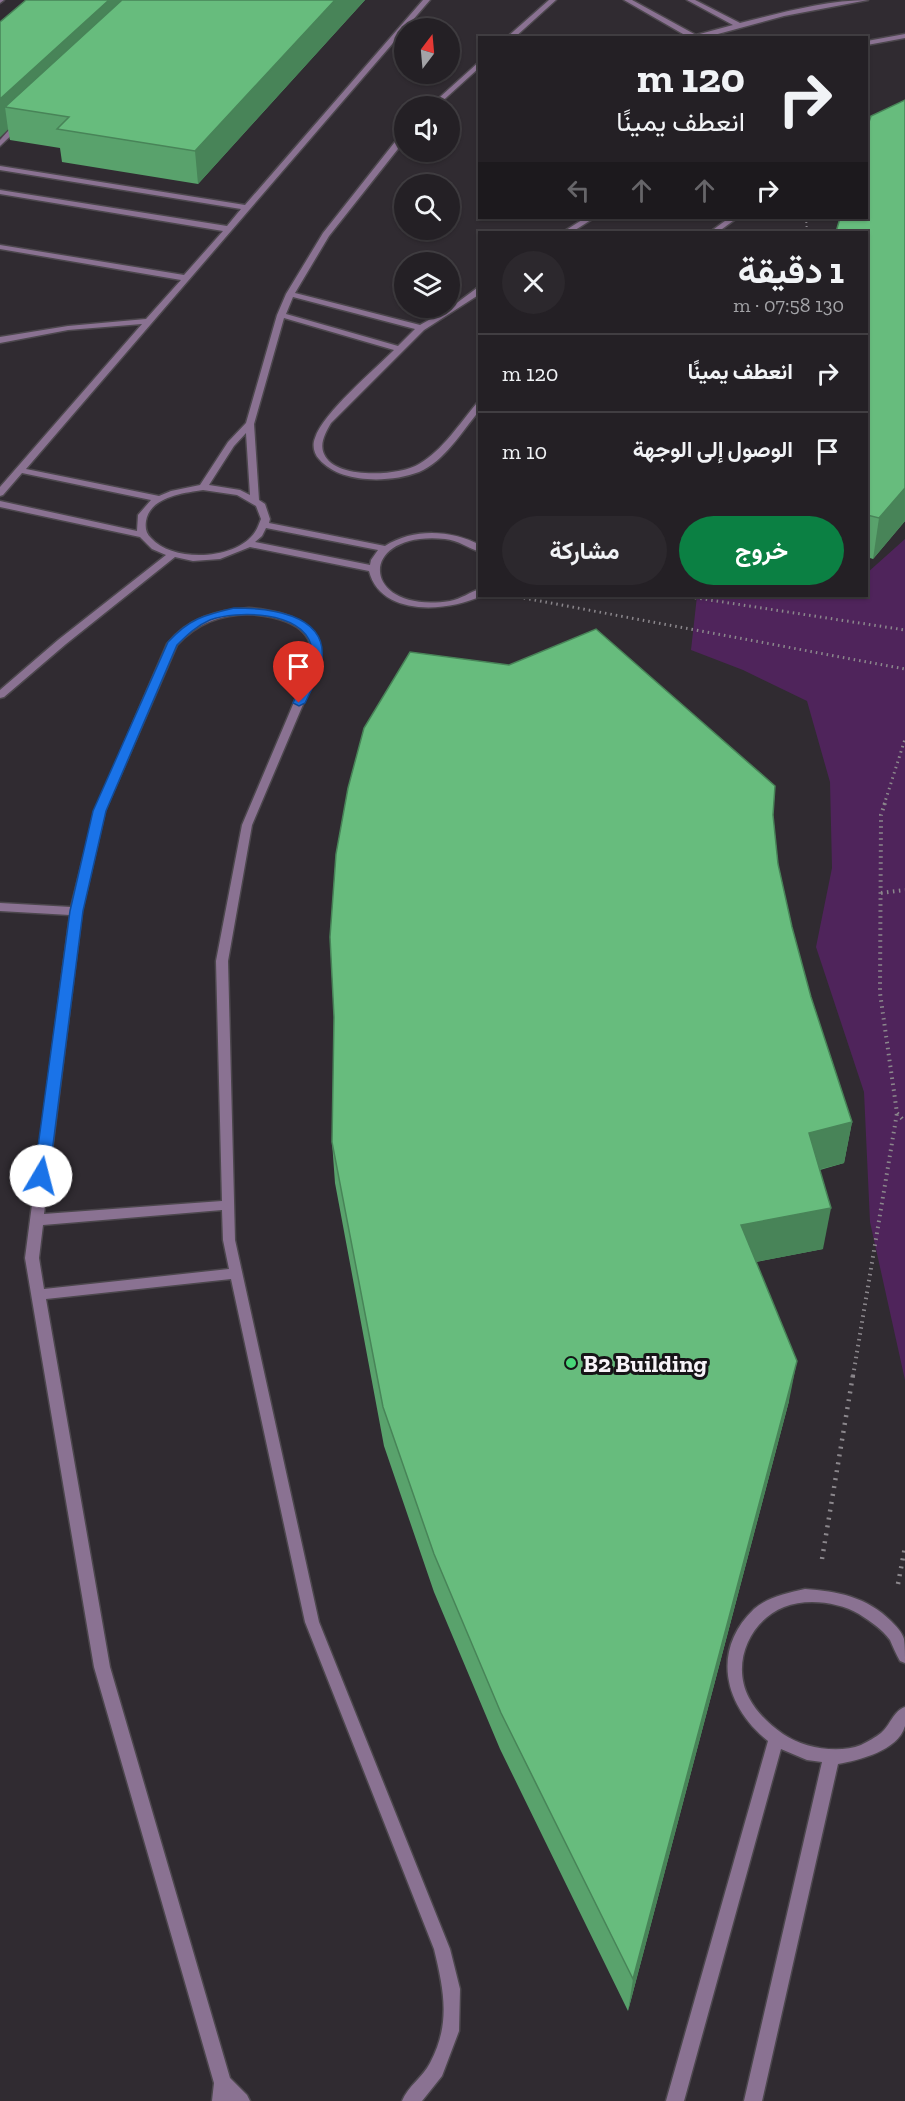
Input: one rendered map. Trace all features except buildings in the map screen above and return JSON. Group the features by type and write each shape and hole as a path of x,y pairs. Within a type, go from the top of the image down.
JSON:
{"lane":[{"path":"0,493 427,0"},
{"path":"511,36 553,0"},
{"path":"627,0 692,36"},
{"path":"690,0 738,25"},
{"path":"698,36 784,14 865,0"},
{"path":"868,43 905,36"},
{"path":"444,96 478,65"},
{"path":"0,144 31,114"},
{"path":"255,500 250,424 281,315 290,294 326,234 394,149"},
{"path":"0,168 247,208"},
{"path":"0,192 228,229"},
{"path":"569,231 588,219"},
{"path":"715,231 732,219"},
{"path":"0,247 186,278"},
{"path":"478,291 421,328 327,422 318,434 316,444 319,455 328,464 351,473 378,477 416,470 429,462 478,407"},
{"path":"290,294 421,328"},
{"path":"281,315 399,349"},
{"path":"0,340 68,328 149,321"},
{"path":"203,487 231,444 250,424"},
{"path":"20,470 160,499"},
{"path":"203,487 231,490 255,500 265,512 266,525 261,535 233,553 213,557 192,558 172,555 153,547 143,535 140,525 143,516 160,499 187,489 203,487"},
{"path":"0,504 143,535"},
{"path":"266,525 386,549"},
{"path":"478,548 466,541 434,536 402,541 386,549 377,559 374,569 376,581 387,593 404,601 425,605 447,604 467,599 478,593"},
{"path":"250,544 374,569"},
{"path":"0,695 62,642 172,555"},
{"path":"221,2101 223,2083 102,1667 32,1258 76,911 100,811 172,644 186,629 207,618 234,611 261,612 287,618 306,629 316,645 316,662 248,825 222,961 229,1240 312,1622 442,1949 453,1989 451,2031 436,2070 411,2101"},
{"path":"0,907 76,911"},
{"path":"36,1220 228,1205"},
{"path":"38,1294 236,1273"},
{"path":"905,1656 889,1629 868,1611 842,1599 816,1594 789,1598 766,1608 748,1625 737,1646 734,1672 740,1697 754,1720 776,1740 802,1753 831,1758 859,1754 882,1743 900,1724 905,1714"},
{"path":"675,2101 776,1740"},
{"path":"753,2101 831,1758"},
{"path":"223,2083 241,2101"}],"path":[{"path":"518,597 905,669"},
{"path":"690,597 905,630"},
{"path":"816,1594 897,1113 880,993 881,815 905,739"},
{"path":"881,893 905,890"},
{"path":"897,1113 905,1122"}],"shaded area":[{"path":"905,539 905,1380 870,1222 864,1092 816,947 832,868 830,782 807,701 743,670 691,650 697,597 868,597 868,572"}],"place":[{"name":"B2 Building","path":"571,1363"}],"route":[{"path":"41,1176 76,911 100,811 172,644 186,629 207,618 234,611 261,612 287,618 306,629 316,645 316,662 299,703"}]}
